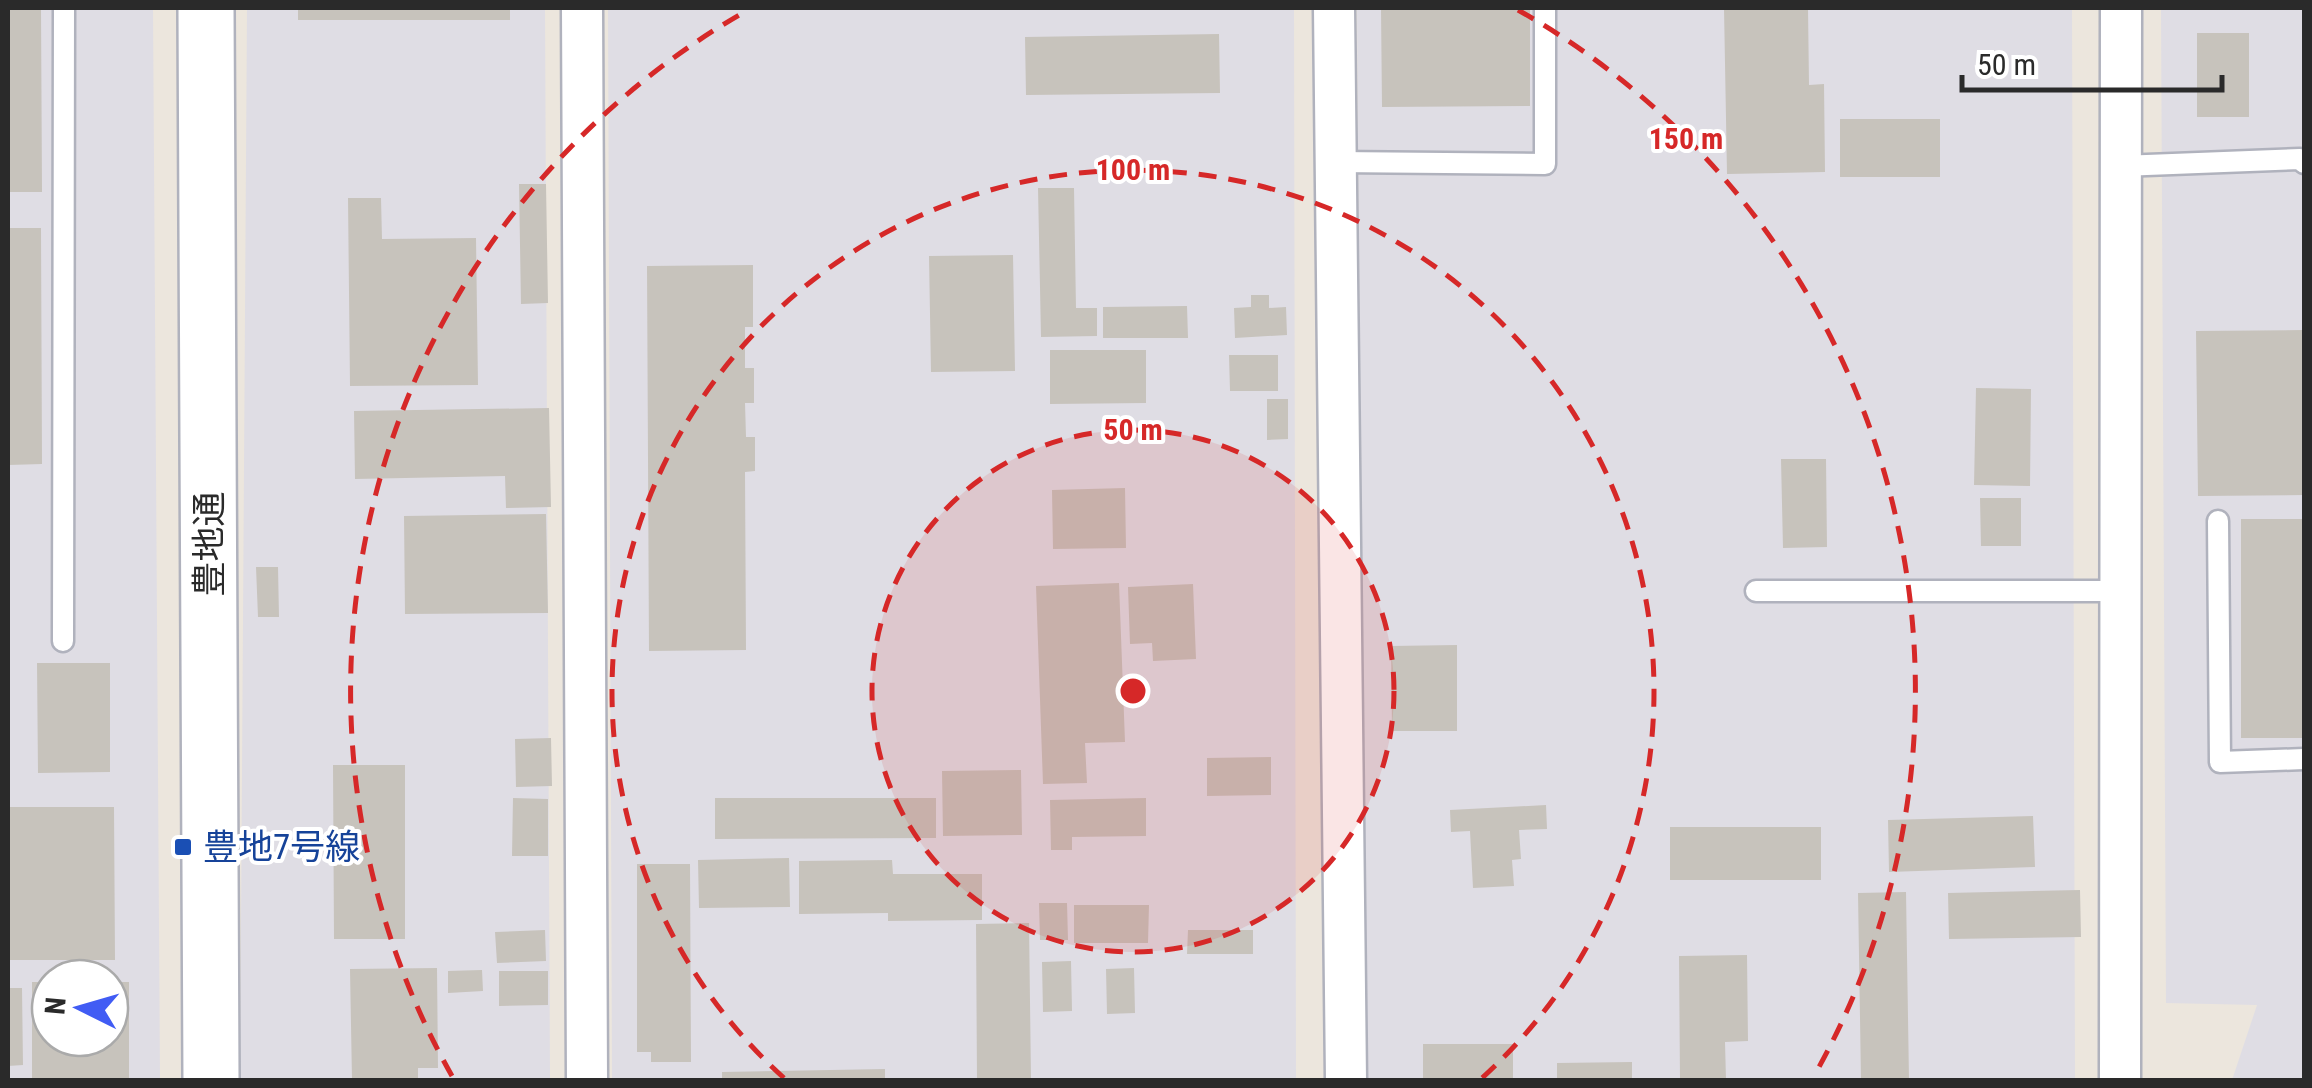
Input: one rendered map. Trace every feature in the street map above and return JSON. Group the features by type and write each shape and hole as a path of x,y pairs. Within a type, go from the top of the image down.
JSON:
{"main road":[{"name":"豊地通","path":"206,8 211,1080"}],"street":[{"path":"582,8 587,1080"},
{"path":"1334,8 1346,1080"},
{"path":"2120,1080 2121,8"}],"lane":[{"path":"63,641 64,8"},
{"path":"1336,162 1546,164 1546,8"},
{"path":"2120,166 2300,159 2304,163"},
{"path":"2218,521 2220,762 2304,759"},
{"path":"1756,591 2120,592"}],"shaded area":[{"path":"8,8 153,8 160,1080 8,1080"},
{"path":"247,8 545,8 550,1080 240,1080"},
{"path":"608,8 1294,8 1296,1080 612,1080"},
{"path":"1357,8 2072,8 2075,1080 1365,1080"},
{"path":"2161,8 2304,8 2304,1080 2232,1080 2257,1005 2166,1003"}],"building":[{"path":"8,8 41,8 42,192 8,192"},
{"path":"298,8 510,8 510,20 298,20"},
{"path":"1381,8 1530,8 1530,106 1382,107"},
{"path":"1724,8 1808,8 1809,85 1824,84 1825,172 1727,174"},
{"path":"2197,33 2249,33 2249,117 2197,117"},
{"path":"1219,34 1220,93 1026,95 1025,37"},
{"path":"1840,119 1940,119 1940,177 1840,177"},
{"path":"519,184 546,184 548,303 521,304"},
{"path":"1038,188 1074,188 1076,308 1097,308 1097,336 1041,337"},
{"path":"348,198 381,198 382,239 476,238 478,385 350,386"},
{"path":"8,228 41,228 42,464 8,465"},
{"path":"1013,255 1015,371 931,372 929,256"},
{"path":"753,265 753,327 745,327 745,368 754,368 754,403 745,403 746,437 755,437 755,471 745,472 746,650 649,651 647,266"},
{"path":"1251,295 1269,295 1269,308 1286,307 1287,335 1235,338 1234,308 1251,307"},
{"path":"1187,306 1188,338 1103,338 1103,307"},
{"path":"2304,330 2304,495 2198,496 2196,331"},
{"path":"1050,350 1146,350 1146,403 1050,404"},
{"path":"1229,355 1278,355 1278,391 1230,391"},
{"path":"1976,388 2031,389 2030,486 1974,485"},
{"path":"1267,399 1288,399 1288,439 1267,440"},
{"path":"549,408 551,507 506,508 505,476 355,479 354,411"},
{"path":"1781,459 1826,459 1827,547 1783,548"},
{"path":"1125,488 1126,548 1053,549 1052,490"},
{"path":"1980,498 2021,498 2021,546 1981,546"},
{"path":"546,514 548,613 405,614 404,516"},
{"path":"2241,519 2304,519 2304,738 2241,738"},
{"path":"256,567 278,567 279,617 258,617"},
{"path":"1119,583 1125,742 1085,743 1087,783 1043,784 1036,586"},
{"path":"1193,584 1196,659 1153,661 1152,643 1130,644 1128,587"},
{"path":"1457,645 1457,731 1392,731 1391,646"},
{"path":"37,663 110,663 110,772 38,773"},
{"path":"551,738 552,786 516,787 515,739"},
{"path":"1271,757 1271,795 1207,796 1207,758"},
{"path":"333,765 405,765 405,939 334,939"},
{"path":"1021,770 1022,835 943,836 942,771"},
{"path":"513,798 548,799 548,856 512,856"},
{"path":"715,798 936,798 936,838 715,839"},
{"path":"1146,798 1146,836 1072,837 1072,850 1051,850 1050,800"},
{"path":"1546,805 1547,829 1519,830 1521,859 1512,860 1514,886 1473,888 1470,831 1451,832 1450,810"},
{"path":"8,807 114,807 115,958 8,960"},
{"path":"2033,816 2035,867 1889,872 1888,820"},
{"path":"1670,827 1821,827 1821,880 1670,880"},
{"path":"789,858 790,907 699,908 698,860"},
{"path":"892,860 893,874 982,874 982,920 888,921 888,913 799,914 799,861"},
{"path":"637,864 690,864 691,1062 651,1062 651,1052 637,1052"},
{"path":"2080,890 2081,937 1949,939 1948,893"},
{"path":"1906,892 1909,1080 1861,1080 1858,893"},
{"path":"1039,903 1067,903 1068,940 1040,940"},
{"path":"1074,905 1149,905 1148,943 1074,943"},
{"path":"1029,923 1031,1080 977,1080 976,924"},
{"path":"545,930 546,961 497,963 495,932"},
{"path":"1188,930 1253,930 1253,954 1187,954"},
{"path":"1747,955 1748,1041 1725,1042 1726,1080 1680,1080 1679,956"},
{"path":"1071,961 1072,1011 1043,1012 1042,962"},
{"path":"437,968 438,1068 418,1068 418,1080 352,1080 350,969"},
{"path":"1134,968 1135,1013 1107,1014 1106,969"},
{"path":"482,970 483,991 448,993 448,971"},
{"path":"499,971 548,971 548,1005 499,1006"},
{"path":"8,988 22,988 23,1065 8,1066"},
{"path":"1423,1044 1513,1044 1513,1080 1423,1080"},
{"path":"32,1058 129,1058 129,1080 32,1080"},
{"path":"1632,1062 1632,1080 1557,1080 1557,1063"},
{"path":"885,1069 885,1080 722,1080 722,1072"}],"place":[{"name":"豊地7号線","path":"183,847"}]}
